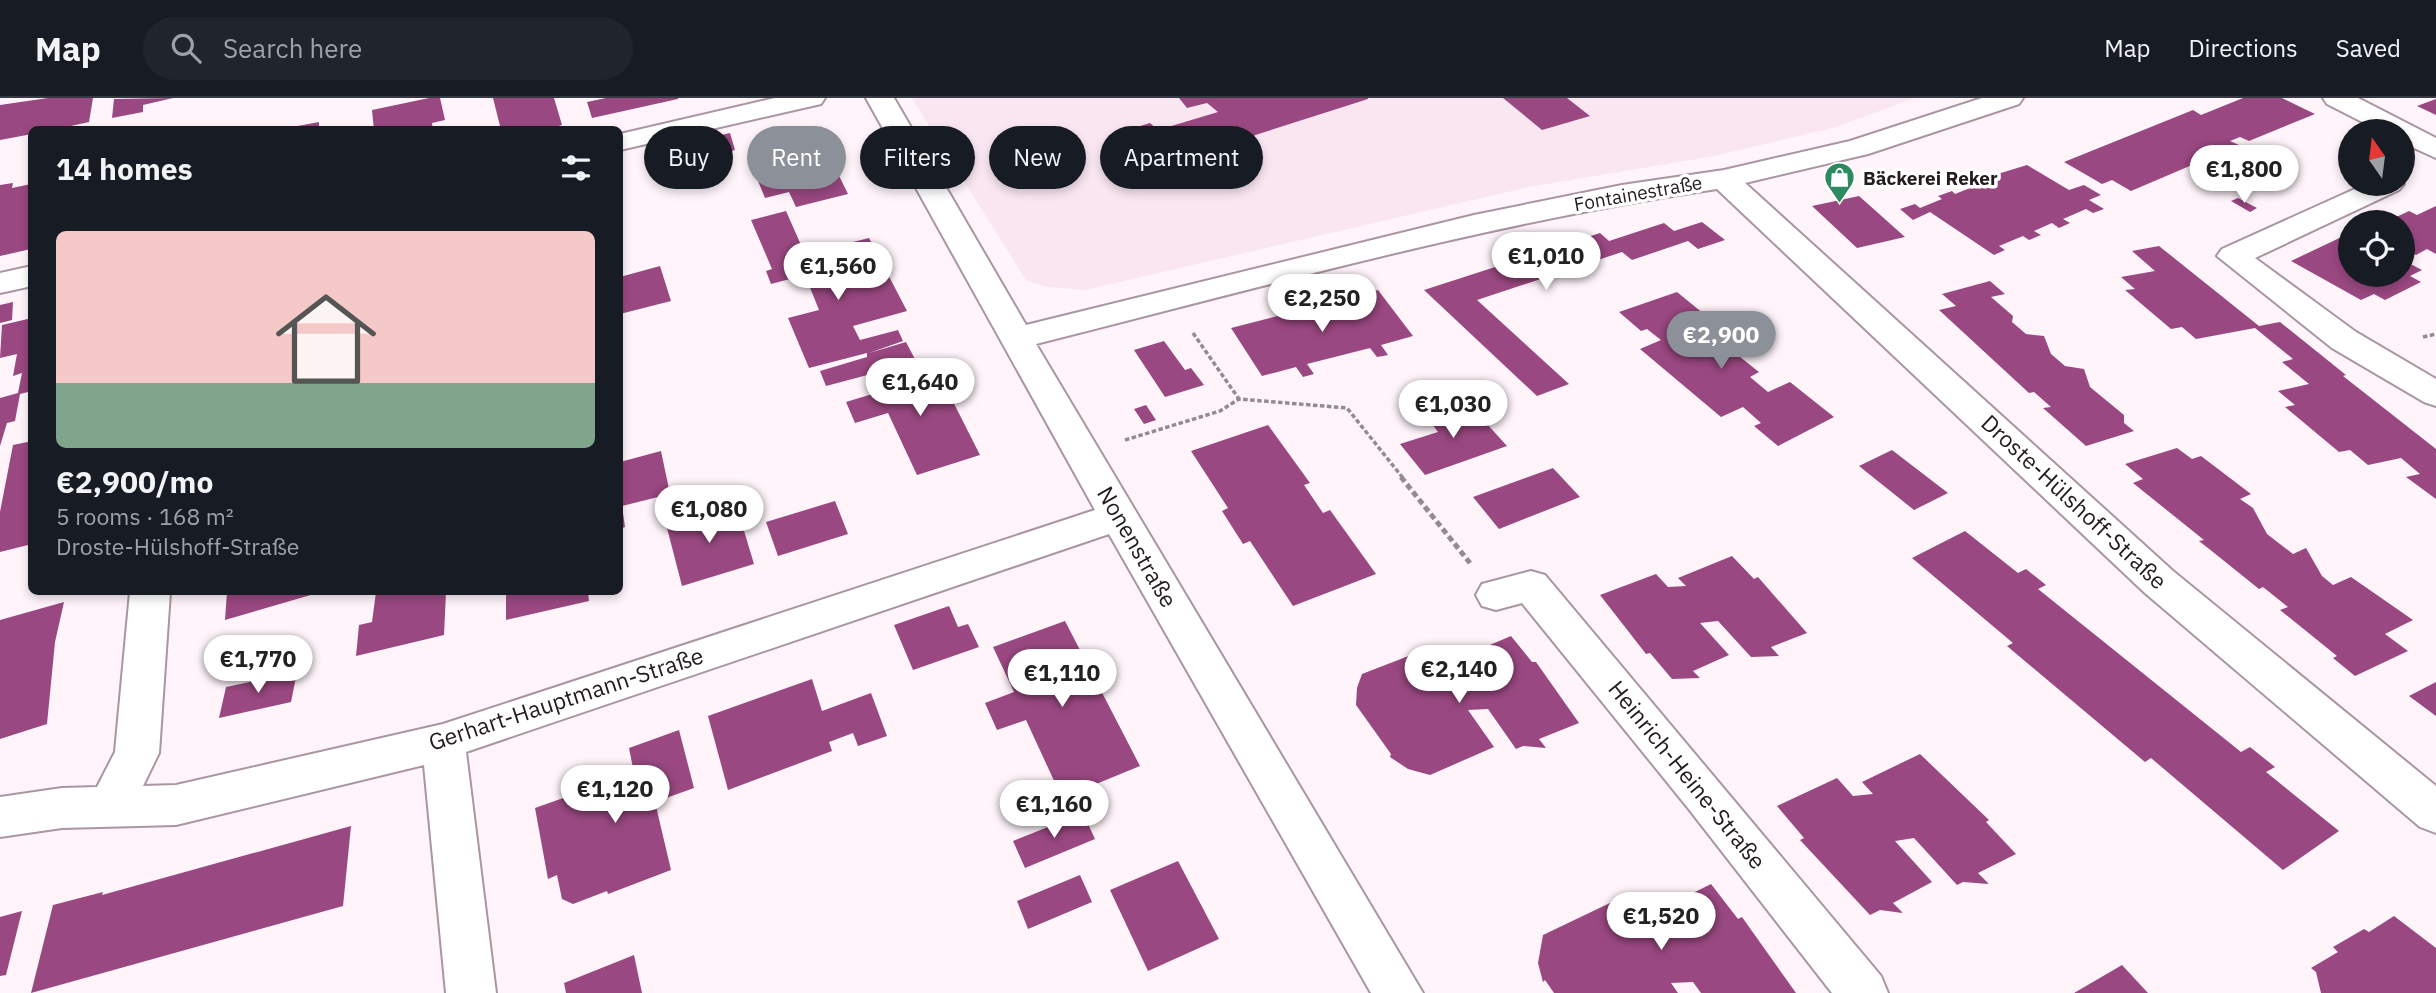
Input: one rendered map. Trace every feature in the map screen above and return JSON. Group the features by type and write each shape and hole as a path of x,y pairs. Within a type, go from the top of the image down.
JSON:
{"street":[{"path":"623,141 811,98"},
{"name":"Nonenstraße","path":"880,98 1118,517 1398,993"},
{"name":"Fontainestraße","path":"1018,338 1474,223 1622,194 1724,179 1858,148 1962,104 2009,98"},
{"path":"2337,98 2377,119"},
{"path":"2415,138 2436,149"},
{"path":"2415,172 2436,162"},
{"name":"Droste-Hülshoff-Straße","path":"1724,179 2159,583 2436,813"},
{"path":"2363,196 2232,256 2344,340 2436,394"},
{"path":"0,283 28,277"},
{"name":"Gerhart-Hauptmann-Straße","path":"0,817 62,808 176,805 443,742 1118,517"},
{"name":"Heinrich-Heine-Straße","path":"1496,595 1531,586 1704,794 1863,993"},
{"path":"111,805 137,753 150,595"},
{"path":"443,742 471,993"}],"path":[{"path":"1169,298 1238,399"},
{"path":"1084,453 1220,411 1238,399 1347,408 1496,595"}],"shaded area":[{"path":"912,98 1915,98 1833,128 1709,157 1529,187 1085,290 1047,287 1026,280 969,189 975,189 975,126 930,126"}],"building":[{"path":"48,98 93,98 89,122 71,126 28,126 28,135 0,140 0,105"},
{"path":"173,98 143,105 143,112 112,118 114,99"},
{"path":"440,98 445,120 432,123 432,126 374,126 372,110"},
{"path":"493,98 554,98 562,125 558,126 500,126"},
{"path":"606,98 678,99 592,118 587,102"},
{"path":"1179,98 1368,98 1263,133 1263,126 1171,126 1218,112 1207,103 1187,108"},
{"path":"1503,98 1567,98 1590,116 1542,130"},
{"path":"2243,98 2282,98 2315,114 2249,141 2240,137 2230,141 2239,145 2131,191 2112,180 2102,184 2064,162 2193,110 2201,115"},
{"path":"2436,99 2436,115 2417,106"},
{"path":"319,122 319,126 298,126"},
{"path":"2027,165 2069,190 2084,185 2101,195 2089,200 2104,209 2093,213 2086,209 2063,219 2070,223 2059,228 2052,223 2034,231 2041,235 2029,240 2023,236 1999,246 2005,250 1994,255 1930,212 1913,220 1900,209 1915,204 1920,208 1942,199 1938,196 1952,191 1955,194 1995,178 1991,176"},
{"path":"13,183 12,188 28,185 28,250 0,256 0,185"},
{"path":"761,189 846,189 848,194 796,207 789,192 765,198"},
{"path":"1859,196 1905,237 1857,248 1812,206"},
{"path":"2238,198 2257,208 2250,212 2231,201"},
{"path":"2436,206 2436,254 2427,249 2415,254 2415,214"},
{"path":"786,211 805,254 869,238 907,311 853,326 860,340 898,330 903,341 869,353 906,342 918,365 877,377 875,373 826,386 820,371 867,357 867,353 809,368 788,318 819,310 805,275 771,284 766,271 772,269 751,220"},
{"path":"1702,222 1725,240 1698,249 1688,241 1632,260 1622,252 1477,300 1569,384 1537,396 1424,290 1600,233 1609,241 1664,223 1674,231"},
{"path":"2338,239 2338,287 2411,287 2385,300 2374,294 2361,300 2291,261"},
{"path":"2159,246 2259,326 2280,322 2346,375 2343,376 2436,449 2436,499 2406,477 2420,474 2401,458 2368,465 2350,450 2339,452 2285,407 2295,405 2278,391 2309,384 2282,362 2293,359 2255,328 2196,339 2182,327 2171,329 2125,290 2135,289 2121,277 2155,271 2132,251"},
{"path":"660,266 671,301 623,313 623,276"},
{"path":"1990,281 2005,294 1991,297 2013,316 2012,322 2026,334 2044,336 2051,354 2065,366 2084,369 2090,387 2124,415 2124,423 2134,431 2086,446 2043,408 2051,407 2034,392 2029,393 1939,310 1956,306 1942,294"},
{"path":"1378,290 1413,336 1381,345 1388,355 1377,357 1370,348 1307,364 1314,374 1303,377 1296,367 1262,376 1231,328"},
{"path":"1677,292 1715,323 1694,332 1711,345 1720,341 1759,372 1750,377 1768,392 1790,382 1834,417 1778,446 1754,426 1761,423 1743,407 1721,417 1640,349 1661,340 1647,329 1641,331 1619,312"},
{"path":"13,302 12,320 0,323 0,305"},
{"path":"28,319 28,392 20,394 15,421 7,423 0,446 0,398 18,393 22,373 13,376 17,354 0,358 2,325"},
{"path":"1164,341 1185,370 1191,368 1204,385 1165,397 1134,350"},
{"path":"934,364 980,455 917,475 888,413 855,423 846,402 879,392 874,382"},
{"path":"1467,402 1507,446 1425,475 1400,444 1438,432 1426,416"},
{"path":"1146,405 1156,420 1144,424 1134,409"},
{"path":"1268,425 1310,483 1304,485 1323,513 1330,510 1376,574 1293,606 1250,541 1243,544 1222,511 1228,508 1191,451"},
{"path":"28,442 28,545 0,552 0,512 13,445"},
{"path":"2177,448 2192,459 2201,456 2251,494 2240,499 2253,508 2267,534 2293,554 2306,548 2322,576 2333,585 2351,577 2413,620 2385,634 2408,651 2355,676 2333,658 2337,656 2280,610 2288,607 2263,587 2259,589 2199,541 2204,540 2133,483 2143,479 2125,464"},
{"path":"1892,450 1948,493 1914,510 1859,466"},
{"path":"661,451 670,494 623,506 623,461"},
{"path":"1553,468 1580,497 1499,529 1473,497"},
{"path":"835,501 848,534 778,556 766,522"},
{"path":"736,504 754,564 682,586 666,524"},
{"path":"1965,531 2018,573 2026,569 2046,585 2038,589 2241,752 2250,747 2275,767 2266,772 2339,831 2283,870 2151,758 2145,762 2007,646 2013,643 1912,558"},
{"path":"1732,556 1754,579 1758,577 1807,633 1771,647 1779,656 1751,657 1718,621 1700,623 1729,655 1693,671 1700,678 1672,679 1650,653 1646,654 1600,595 1656,574 1668,587 1686,586 1678,578"},
{"path":"227,595 311,595 225,620"},
{"path":"376,595 446,595 444,635 356,656 359,625 372,622"},
{"path":"506,595 588,595 589,601 506,620"},
{"path":"64,602 55,642 47,724 0,739 0,620"},
{"path":"949,606 958,627 968,624 979,647 913,670 894,625"},
{"path":"1065,621 1140,766 1062,798 1026,720 997,730 985,703 1014,692 993,647"},
{"path":"1511,636 1532,662 1536,662 1579,723 1539,739 1546,748 1523,746 1516,749 1488,709 1468,710 1494,747 1430,775 1408,769 1390,757 1391,754 1356,705 1357,688 1362,674 1424,650 1440,672 1460,671 1452,661"},
{"path":"297,672 291,702 219,718 226,687"},
{"path":"812,679 822,711 871,693 887,736 858,746 853,733 829,742 832,751 728,790 708,716"},
{"path":"2436,682 2436,716 2409,696"},
{"path":"679,730 694,788 655,802 671,870 573,904 562,899 557,875 548,879 535,808 634,773 629,748"},
{"path":"1920,754 1989,820 1986,822 2016,854 1978,873 1989,884 1963,882 1957,885 1914,838 1895,841 1932,882 1893,903 1903,913 1880,910 1870,915 1800,840 1804,838 1777,806 1837,778 1853,796 1873,794 1862,782"},
{"path":"1083,813 1095,839 1025,868 1013,841"},
{"path":"351,826 343,906 31,993 53,905 103,892 102,895"},
{"path":"1178,861 1219,939 1148,971 1110,890"},
{"path":"1080,875 1092,902 1028,929 1017,901"},
{"path":"1711,884 1738,919 1742,917 1796,993 1701,993 1693,982 1671,983 1678,993 1554,993 1545,980 1543,982 1538,963 1543,935 1612,902 1633,932 1656,931 1645,917"},
{"path":"22,911 6,975 0,976 0,917"},
{"path":"2394,916 2436,948 2436,993 2321,993 2316,972 2311,968 2338,952 2333,947 2364,929 2369,932"},
{"path":"634,955 642,993 566,993 564,983"},
{"path":"2122,965 2148,993 2074,993"}],"place":[{"name":"Bäckerei Reker","path":"1840,205"}]}
